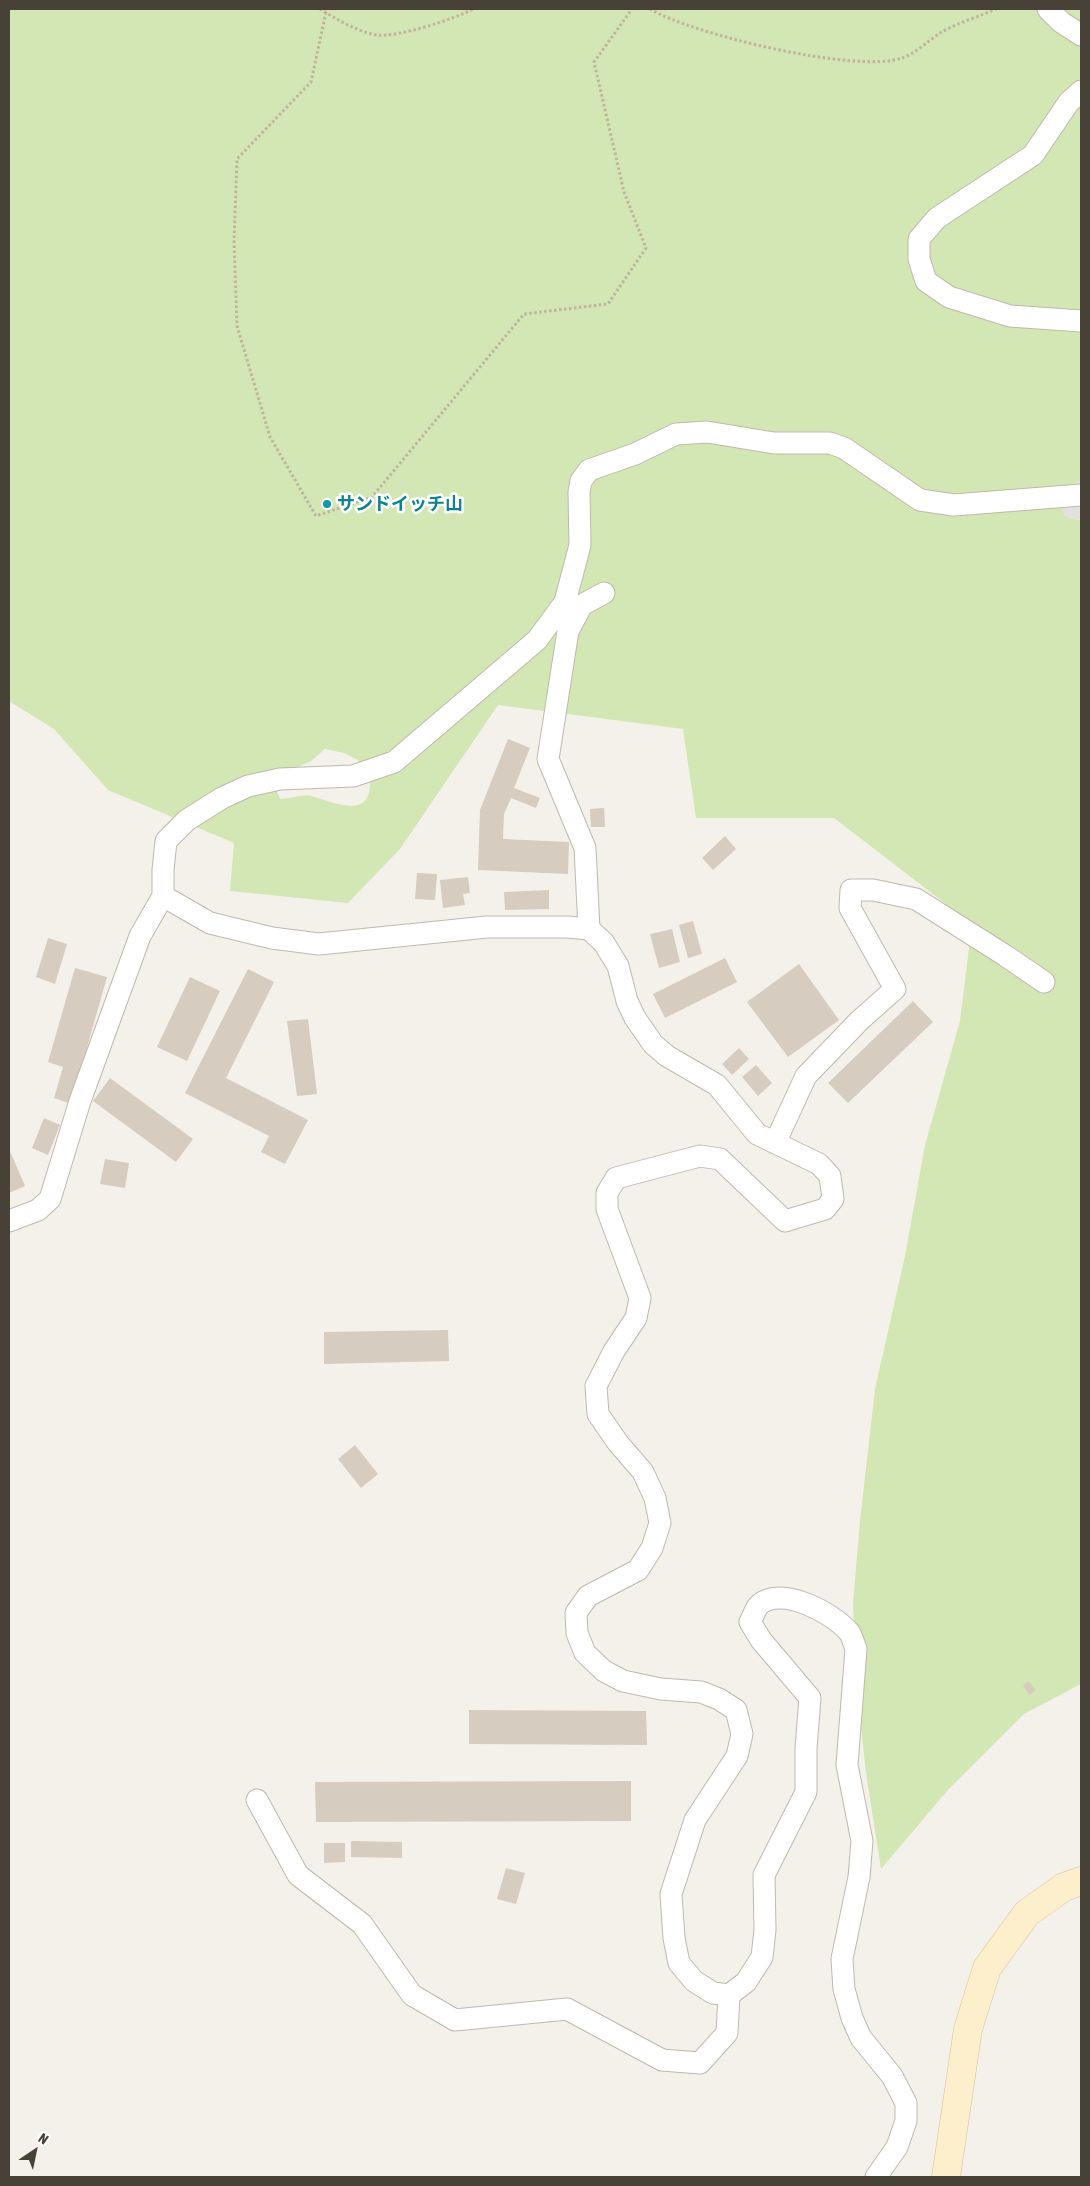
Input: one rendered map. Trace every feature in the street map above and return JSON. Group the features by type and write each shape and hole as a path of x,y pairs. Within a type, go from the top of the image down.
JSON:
{"street":[{"path":"1048,9 1062,22 1081,35"},
{"path":"1081,91 1069,102 1033,155 938,218 920,239 919,259 926,281 949,297 1010,316 1081,321"},
{"path":"9,1221 38,1210 50,1199 80,1101 140,936 163,896 166,841 187,820 222,798 248,786 280,779 353,776 394,762 537,640 565,602 580,545 579,492 581,481 589,470 635,454 676,434 707,432 774,443 830,443 844,448 920,500 954,505 1081,495"},
{"path":"589,930 585,848 548,759 568,631 582,605 604,593"},
{"path":"775,1143 806,1076 860,1020 895,989 850,908 851,890 873,890 916,899 1044,982"},
{"path":"163,896 210,923 272,938 319,944 487,927 567,927 589,930 604,944 618,966 626,1000 635,1018 653,1044 667,1056 717,1085 757,1134 819,1164 830,1176 833,1199 825,1209 785,1221 720,1159 700,1156 616,1178 606,1193 607,1209 640,1298 636,1318 614,1351 596,1386 598,1414 618,1443 643,1472 655,1498 660,1524 652,1548 638,1570 588,1596 576,1613 577,1633 585,1653 604,1671 624,1680 651,1687 701,1692 719,1699 736,1710 742,1734 737,1756 695,1820 671,1894 674,1938 679,1963 694,1981 713,1993 729,1996"},
{"path":"257,1800 298,1875 362,1924 412,1995 455,2020 567,2009 662,2060 700,2062 727,2033 729,1996 746,1982 762,1957 766,1930 764,1875 806,1792 806,1748 810,1698 761,1640 750,1622 759,1605 778,1598 803,1602 827,1614 849,1632 856,1649 846,1765 862,1842 859,1877 842,1959 844,1988 852,2018 861,2038 892,2076 906,2103 906,2121 897,2146 876,2177"},
{"path":"946,2177 968,2029 987,1968 1027,1913 1064,1887 1081,1881"}],"path":[{"path":"320,9 341,22 377,35 402,33 473,9"},
{"path":"326,12 311,82 238,159 234,241 237,326 270,437 316,516 372,497 524,314 608,304 646,248 624,192 594,62 632,9"},
{"path":"650,9 708,33 740,42 834,58 877,62 903,58 942,32 996,9"}],"green space":[{"path":"9,9 1081,9 1081,480 1059,492 1076,520 1081,519 1081,1684 1024,1714 947,1791 881,1869 866,1773 856,1679 853,1603 860,1521 875,1389 905,1256 925,1145 960,1021 972,924 834,818 696,818 683,729 498,705 400,849 348,903 230,891 234,843 108,790 54,729 9,701","holes":["325,749 344,753 358,760 363,774 370,781 369,793 364,801 358,805 350,806 311,796 280,799 272,779 311,761"]}],"shaded area":[{"path":"1081,480 1081,519 1076,520 1064,516 1059,492"}],"building":[{"path":"508,739 530,748 514,788 540,798 536,808 511,798 504,814 503,839 569,842 568,874 478,870 480,810"},
{"path":"604,808 605,827 591,827 590,809"},
{"path":"725,836 736,849 713,870 702,858"},
{"path":"417,873 437,874 435,900 415,899"},
{"path":"468,877 470,893 463,894 465,905 443,908 440,880"},
{"path":"549,890 549,909 505,910 504,892"},
{"path":"693,921 702,954 688,958 679,925"},
{"path":"672,929 680,962 659,968 650,934"},
{"path":"48,938 67,944 55,984 36,977"},
{"path":"725,958 737,982 665,1018 653,994"},
{"path":"799,964 839,1020 788,1057 747,1002"},
{"path":"75,968 107,977 71,1104 54,1098 63,1067 48,1062"},
{"path":"248,969 274,982 226,1078 308,1120 285,1164 261,1152 269,1136 185,1093"},
{"path":"190,977 220,991 187,1061 157,1047"},
{"path":"913,1001 933,1022 848,1103 828,1083"},
{"path":"308,1019 317,1094 297,1096 287,1021"},
{"path":"739,1048 749,1059 732,1075 722,1064"},
{"path":"756,1065 772,1083 758,1096 742,1077"},
{"path":"110,1078 193,1139 176,1162 93,1101"},
{"path":"44,1118 60,1125 48,1155 32,1148"},
{"path":"9,1149 25,1186 9,1193"},
{"path":"105,1159 129,1163 125,1188 100,1184"},
{"path":"448,1330 449,1361 324,1364 324,1332"},
{"path":"355,1445 378,1474 361,1488 338,1459"},
{"path":"1028,1681 1036,1690 1030,1695 1023,1686"},
{"path":"469,1710 646,1711 647,1745 469,1744"},
{"path":"631,1781 631,1821 316,1822 315,1782"},
{"path":"351,1841 402,1842 402,1858 351,1857"},
{"path":"324,1843 345,1843 345,1862 324,1863"},
{"path":"506,1868 525,1873 516,1904 497,1899"}],"place":[{"name":"サンドイッチ山","path":"327,504"}]}
